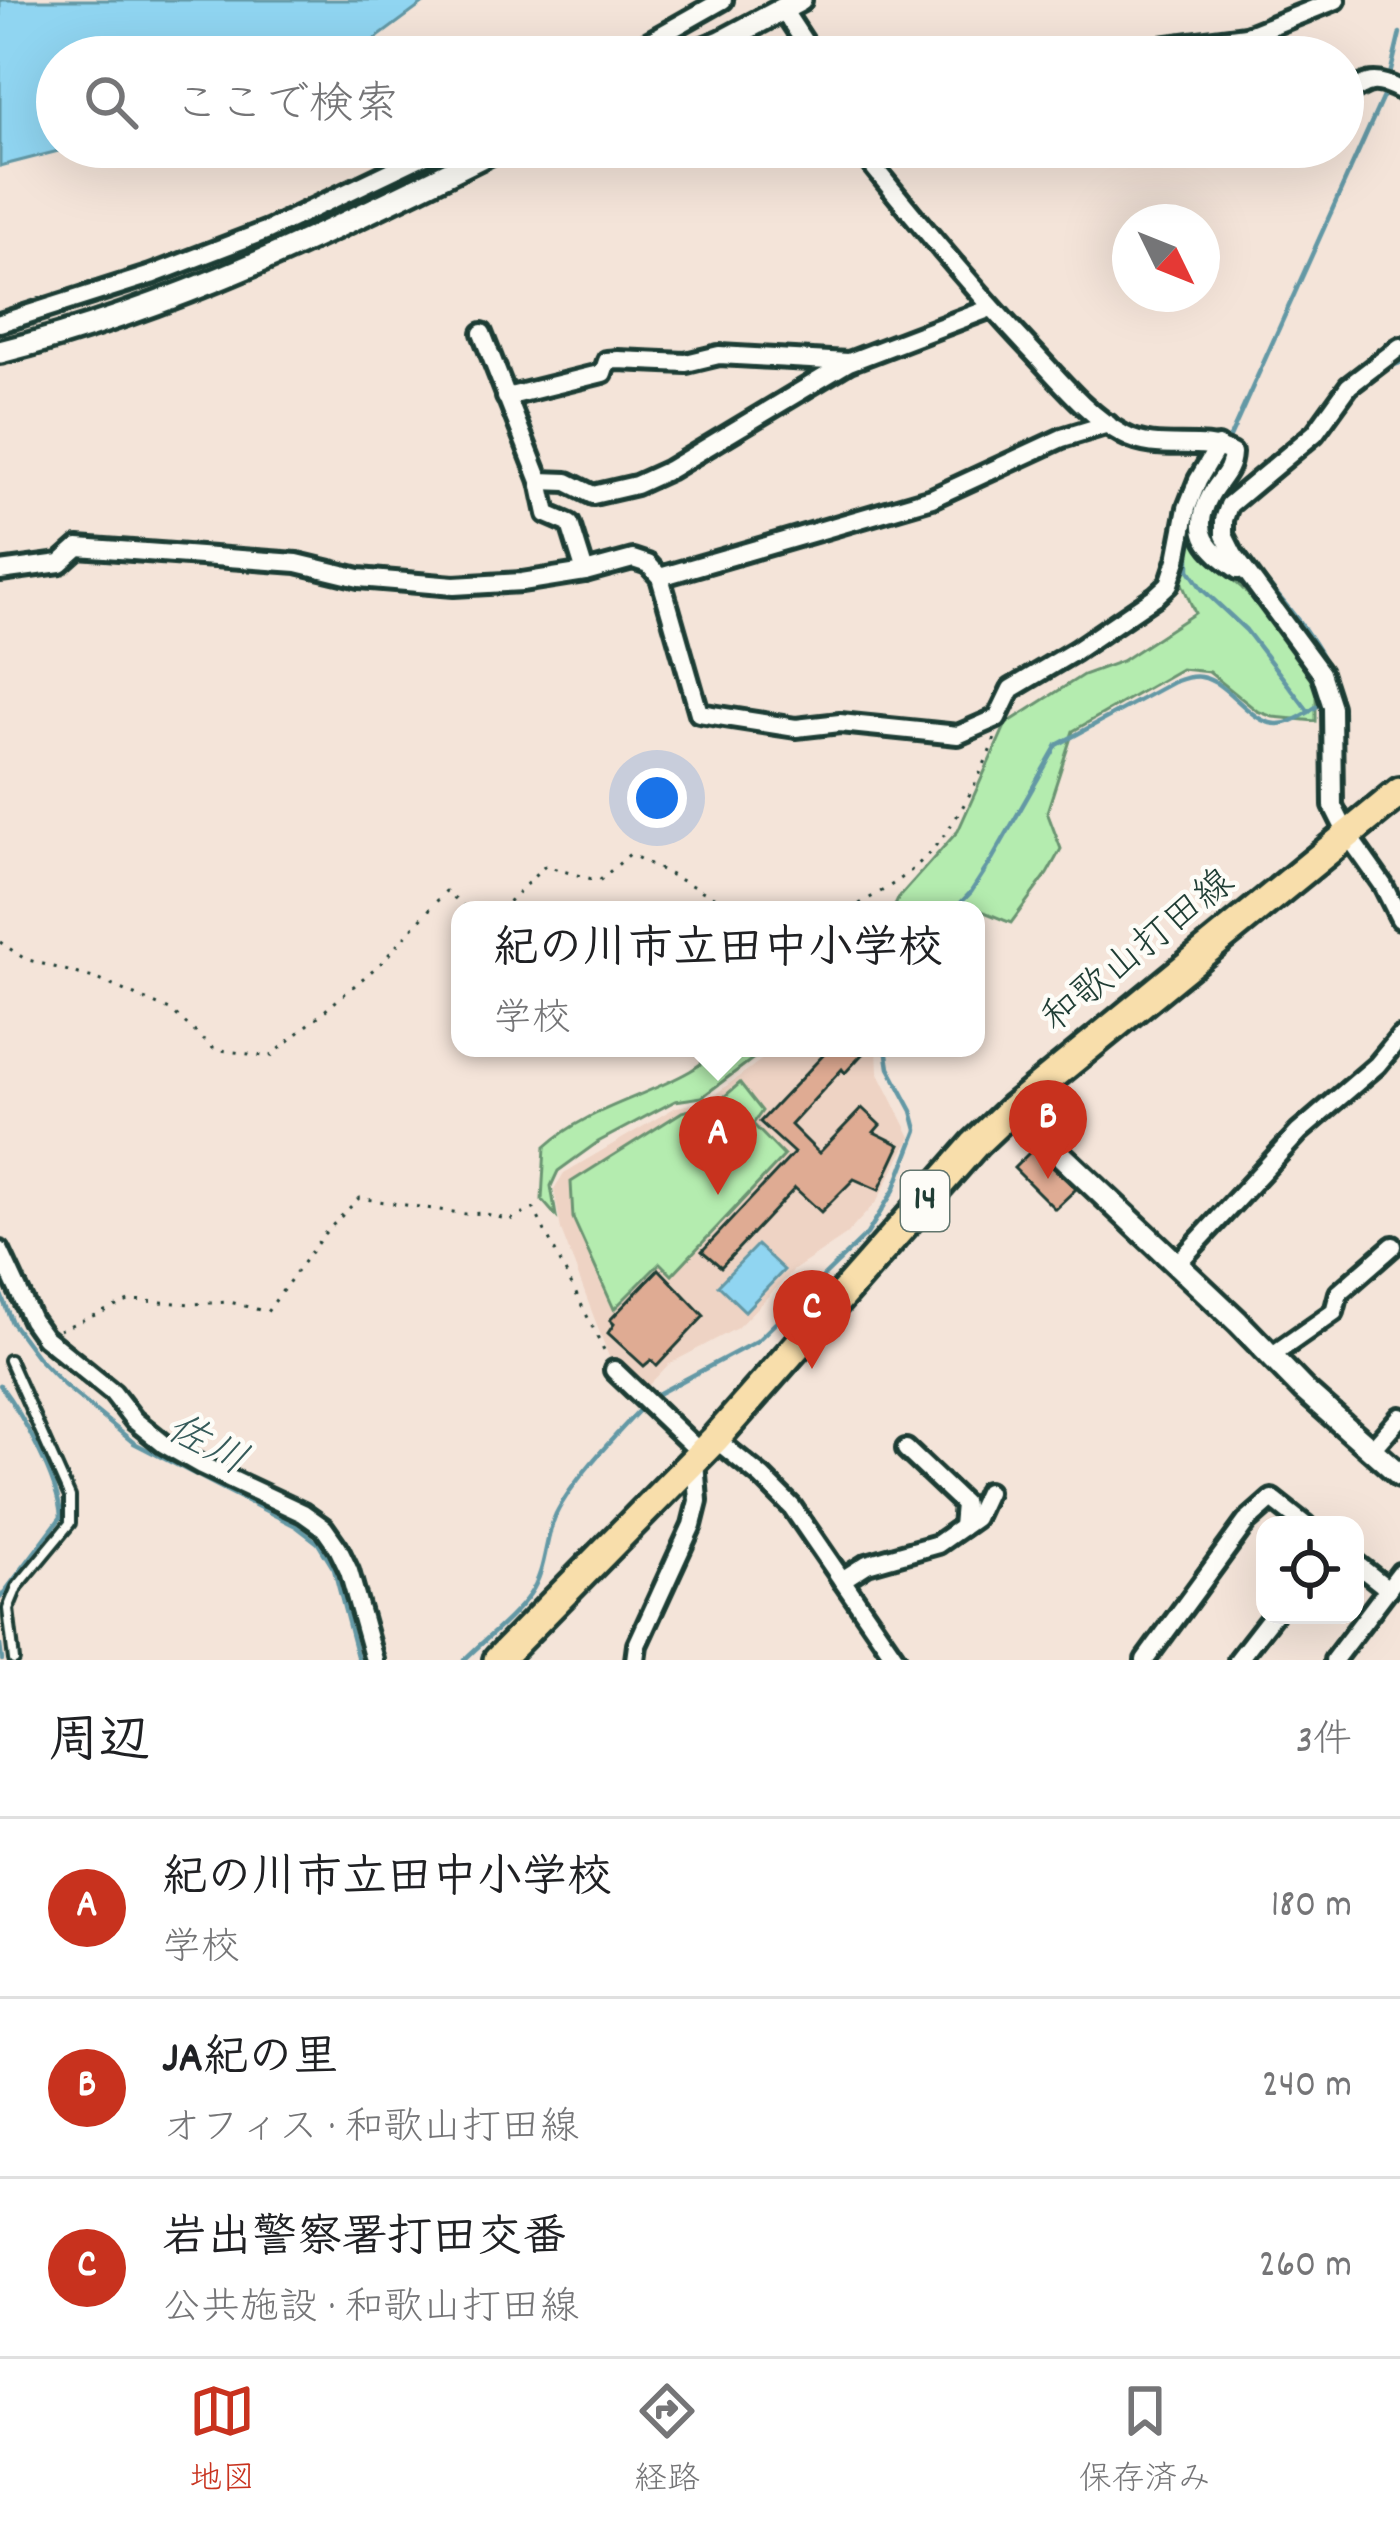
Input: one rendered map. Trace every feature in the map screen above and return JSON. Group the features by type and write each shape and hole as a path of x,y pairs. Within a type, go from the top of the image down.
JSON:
{"main road":[{"name":"和歌山打田線","path":"498,1660 704,1450 975,1144 1400,792"}],"street":[{"path":"659,36 723,0"},
{"path":"1246,36 1302,6 1336,0"},
{"path":"728,36 792,5 805,36"},
{"path":"1364,83 1376,81 1400,90"},
{"path":"0,323 151,275 268,230 398,168"},
{"path":"0,352 75,333 202,286 458,168"},
{"path":"874,168 991,308 1067,389 1108,424 1126,437 1150,444 1218,446 1232,452 1231,468 1210,496 1201,520 1202,534 1213,552 1249,578"},
{"path":"540,481 567,482 592,495 636,485 849,362 991,308"},
{"path":"482,333 540,481 548,514 570,524 585,572"},
{"path":"1400,347 1349,386 1316,433 1229,505 1224,520 1224,536 1249,578 1321,673 1332,706 1333,806 1400,919"},
{"path":"506,397 603,373 607,362 618,360 686,363 719,355 849,362"},
{"path":"660,577 932,498 1062,438 1108,424"},
{"path":"0,571 60,563 78,547 297,563 359,578 454,586 522,582 633,559 648,564 660,577 699,713 796,728 840,723 958,735 998,718 1011,688 1075,651 1168,584 1187,508 1218,446"},
{"path":"1176,1265 1299,1132 1377,1065 1400,1037"},
{"path":"1012,1109 1304,1390 1400,1475"},
{"path":"1271,1357 1334,1312 1339,1293 1393,1246"},
{"path":"0,1251 44,1337 97,1378 134,1420 164,1444 324,1528 349,1571 374,1660"},
{"path":"614,1370 704,1450 762,1477 792,1507 897,1660"},
{"path":"1372,1450 1400,1417"},
{"path":"906,1449 964,1504 962,1527"},
{"path":"635,1660 692,1525 704,1450"},
{"path":"842,1580 867,1564 938,1544 975,1518 987,1492"},
{"path":"1145,1660 1246,1522 1272,1499 1294,1516"},
{"path":"1364,1570 1388,1589"},
{"path":"1334,1660 1400,1574"},
{"path":"1238,1660 1266,1624"}],"lane":[{"path":"9,1360 70,1497 70,1523 17,1587 8,1609 14,1660"}],"path":[{"path":"863,901 910,872 938,844 985,765 1000,727 998,718"},
{"path":"509,901 545,866 599,881 630,854 721,901"},
{"path":"0,942 25,959 97,979 172,1011 214,1049 270,1057 381,963 446,891 458,901"},
{"path":"44,1337 131,1300 230,1302 266,1312 324,1234 359,1198 509,1220 534,1209 614,1370"}],"shaded area":[{"path":"765,1057 877,1057 878,1072 911,1137 877,1201 846,1235 794,1270 737,1328 669,1364 645,1389 609,1357 561,1230 554,1189 564,1173 676,1107 705,1102"}],"green space":[{"path":"1189,523 1210,560 1281,629 1316,676 1316,721 1257,711 1209,672 1181,669 1073,731 1047,812 1061,849 1011,923 985,912 985,901 897,901 958,831 1006,724 1083,675 1122,661 1195,613 1180,579"},
{"path":"709,1057 755,1057 702,1097 675,1101 598,1142 558,1171 551,1186 556,1216 542,1200 545,1147 597,1113 690,1071"},
{"path":"740,1083 762,1111 753,1124 784,1156 672,1275 660,1263 614,1309 573,1218 571,1182 682,1112 716,1104"}],"water":[{"path":"0,0 428,0 379,36 36,36 36,157 0,166"},
{"path":"757,1245 784,1270 745,1311 718,1285"}],"building":[{"path":"821,1057 860,1057 845,1073 842,1069 791,1125 819,1153 862,1108 880,1125 874,1132 900,1145 879,1190 854,1179 821,1212 795,1188 721,1267 702,1251 794,1153 760,1122"},
{"path":"1033,1149 1076,1189 1055,1209 1014,1168"},
{"path":"659,1269 704,1316 657,1366 651,1360 644,1366 608,1333 614,1324 610,1320"}],"waterway":[{"path":"1389,79 1400,33"},
{"path":"1364,139 1386,90"},
{"path":"1226,446 1351,168"},
{"path":"1383,370 1400,363"},
{"path":"1283,470 1319,439"},
{"path":"1195,523 1189,570 1202,589 1246,630 1309,712"},
{"path":"1252,565 1316,646 1333,680 1334,694"},
{"path":"962,901 991,861 1057,745 1173,682 1191,677 1213,681 1266,722 1296,719 1325,700"},
{"path":"652,1397 757,1341 867,1234 894,1190 917,1130 887,1057"},
{"name":"佐川","path":"0,1292 12,1323 37,1357 134,1443 296,1526 318,1543 334,1569 358,1660"},
{"path":"0,1385 38,1448 61,1517 0,1598"},
{"path":"464,1660 530,1594 564,1500 644,1405"},
{"path":"0,1645 2,1660"}],"place":[{"name":"JA紀の里","path":"1048,1179"},
{"name":"紀の川市立田中小学校","path":"718,1195"},
{"name":"岩出警察署打田交番","path":"812,1369"}]}
